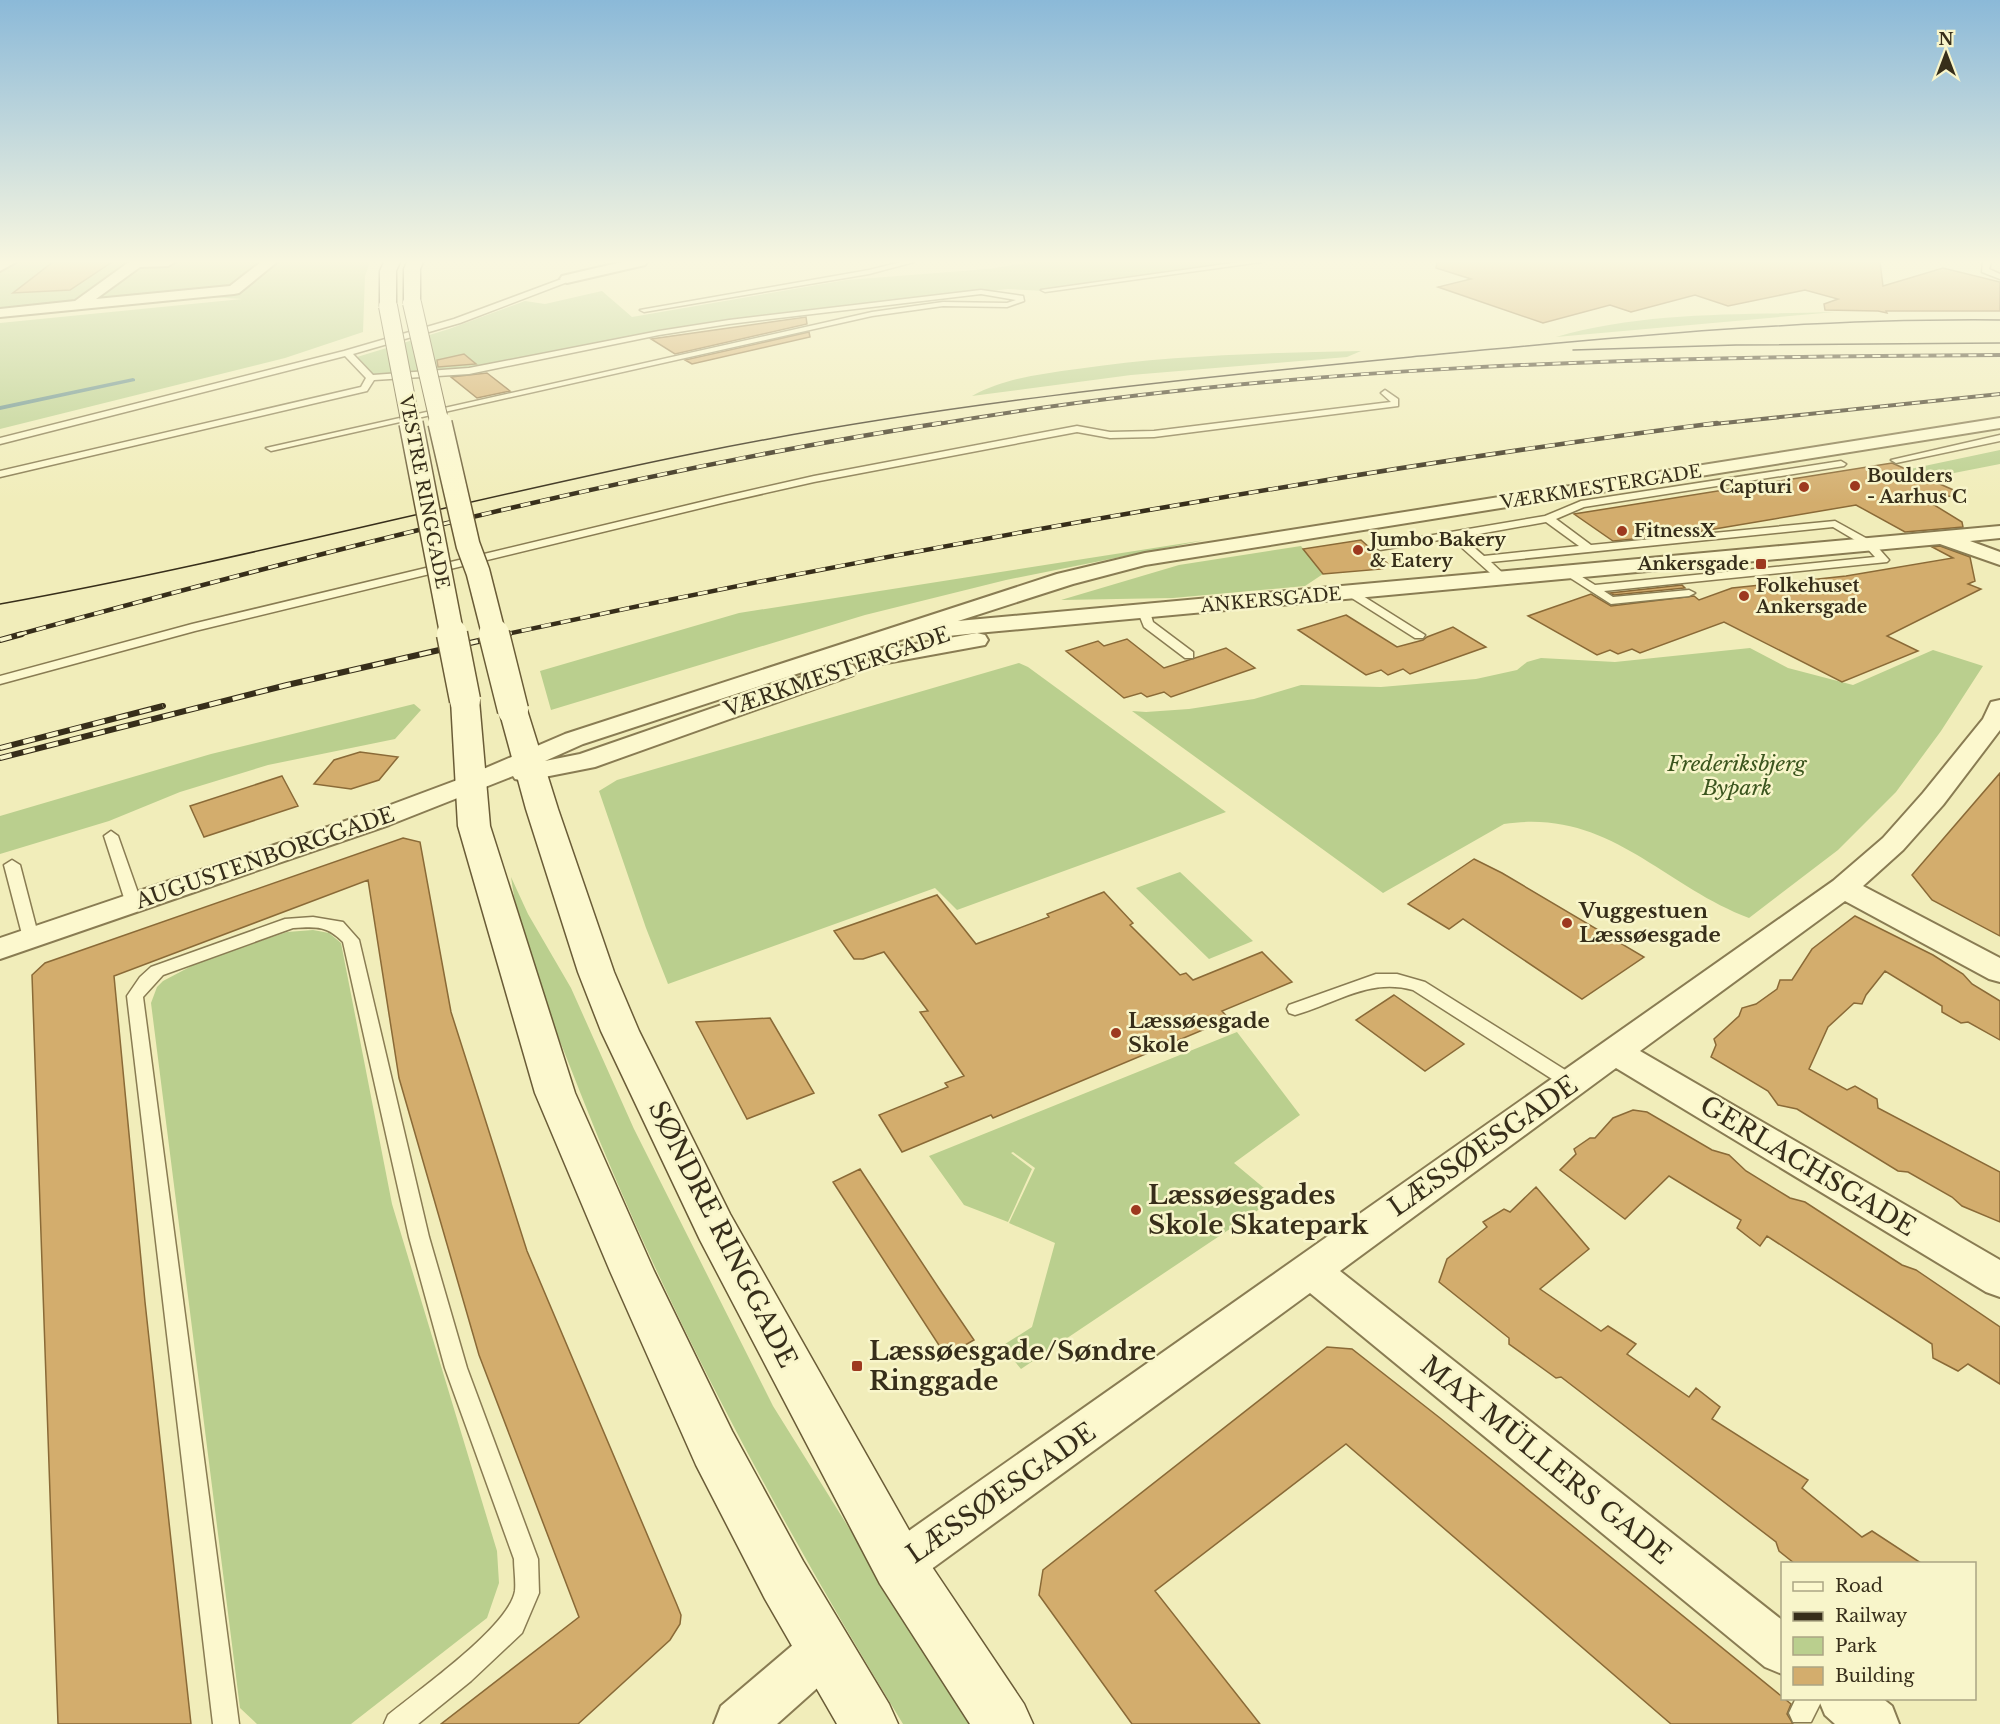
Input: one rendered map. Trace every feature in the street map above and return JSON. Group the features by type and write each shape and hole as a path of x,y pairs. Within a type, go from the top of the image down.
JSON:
{"main road":[{"name":"VESTRE RINGGADE","path":"395,342 465,700 469,785"},
{"name":"VESTRE RINGGADE","path":"421,342 468,545 478,572 513,710"},
{"name":"SØNDRE RINGGADE","path":"513,710 596,972 620,1031 715,1227 899,1565 1004,1724"},
{"path":"469,785 474,826 555,1093 632,1271 714,1448 784,1580 869,1724"}],"street":[{"name":"VÆRKMESTERGADE","path":"529,766 574,739 896,633 1103,568 1145,558 1203,551 2000,423"},
{"name":"ANKERSGADE","path":"896,633 2000,532"},
{"name":"ANKERSGADE","path":"1934,537 1950,540 2000,559"},
{"name":"VÆRKMESTERGADE","path":"469,785 529,766 586,761 1077,588 1203,551"},
{"name":"ANKERSGADE","path":"881,657 1144,612"},
{"name":"LÆSSØESGADE","path":"899,1565 1056,1455 1309,1269 1844,888 1906,829 1933,799 1998,716"},
{"name":"AUGUSTENBORGGADE","path":"0,949 379,819 469,785"},
{"path":"1844,888 2000,971"},
{"name":"GERLACHSGADE","path":"1615,1052 2000,1280"},
{"name":"MAX MÜLLERS GADE","path":"1309,1269 1781,1649"},
{"path":"739,1724 825,1649"},
{"path":"1818,1703 1874,1724"}],"lane":[{"path":"0,441 383,342"},
{"path":"371,378 469,371 612,342"},
{"path":"271,447 738,342"},
{"path":"347,353 371,378"},
{"path":"0,474 364,389 371,378"},
{"path":"0,680 192,628 814,479 1077,429 1110,435 1154,434 1395,404 1395,401 1385,393"},
{"path":"1896,460 2000,438"},
{"path":"1380,547 1548,519 1581,504 1841,464"},
{"path":"1548,519 1589,548"},
{"path":"1482,560 1835,524 1869,544 1883,560 1593,589"},
{"path":"1454,535 1502,578"},
{"path":"1567,572 1611,601 1689,593"},
{"path":"1352,593 1419,635"},
{"path":"1144,612 1148,624 1189,655"},
{"path":"111,836 134,904"},
{"path":"12,865 31,938"},
{"path":"226,1724 135,996 157,971 291,923 313,922 337,926 351,940 419,1237 456,1368 526,1559 527,1593 513,1624 462,1672 397,1724"},
{"path":"1295,1009 1376,981 1397,980 1419,986 1572,1083"}],"green space":[{"path":"0,342 332,342 285,358 0,429"},
{"path":"405,342 598,342 465,369 373,375 357,357"},
{"path":"1361,351 1347,357 1131,375 972,396 997,385 1023,378 1112,364 1219,356"},
{"path":"2000,450 2000,464 1908,482 1896,472"},
{"path":"1205,540 1006,580 865,615 551,710 540,671 739,613"},
{"path":"1301,546 1323,574 1305,586 1173,598 1061,600 1179,565"},
{"name":"Frederiksbjerg Bypark","path":"1750,648 1788,668 1853,685 1933,650 1983,666 1941,731 1896,792 1838,850 1749,918 1718,904 1604,838 1574,827 1541,822 1504,824 1383,893 1132,711 1189,709 1254,699 1301,685 1381,687 1476,679 1517,670 1527,662 1541,658 1615,662"},
{"path":"1019,663 1028,667 1226,812 957,910 935,888 668,984 646,928 599,791 617,780"},
{"path":"414,704 421,710 395,739 268,765 180,792 109,821 0,854 0,816 211,754"},
{"path":"1180,872 1253,941 1209,959 1136,888"},
{"path":"511,877 528,914 571,988 634,1129 773,1406 849,1528 954,1684 978,1724 903,1724 769,1493 649,1255 614,1174 539,986 522,932"},
{"path":"313,930 329,933 341,943 392,1204 497,1551 499,1583 487,1618 351,1724 257,1724 240,1708 151,1003 157,987 163,981 201,961 287,932"},
{"name":"Læssøesgades Skole Skatepark","path":"1237,1032 1300,1115 1234,1163 1276,1198 1021,1369 1002,1346 1032,1327 1055,1243 1009,1223 1035,1168 1013,1152 1011,1153 1032,1169 1008,1222 964,1205 929,1156"}],"building":[{"path":"657,342 726,342 675,354"},
{"path":"763,342 786,342 692,364 685,360"},
{"path":"464,354 476,364 438,367 437,360"},
{"path":"487,373 510,391 477,398 451,377"},
{"path":"1892,463 1958,492 1956,497 1913,492 1962,522 1963,527 1905,532 1856,505 1685,534 1613,541 1574,514"},
{"path":"1361,540 1387,563 1377,564 1382,569 1323,574 1303,549"},
{"path":"1940,546 1970,557 1975,581 1968,584 1981,589 1887,636 1918,651 1842,682 1724,622 1640,653 1632,649 1618,654 1610,650 1597,655 1528,616 1591,594 1611,606 1694,596 1699,600 1732,588 1846,576 1953,558 1932,547"},
{"path":"1682,585 1685,588 1614,595 1610,593"},
{"path":"1346,615 1397,647 1423,640 1453,627 1486,647 1410,674 1403,669 1388,675 1381,670 1366,675 1298,630"},
{"path":"1127,639 1164,668 1226,648 1255,668 1171,697 1164,692 1147,697 1141,693 1124,698 1066,651 1098,641 1104,646"},
{"path":"360,752 398,757 379,780 351,789 314,784 334,760"},
{"path":"2000,773 2000,936 1932,900 1912,875"},
{"path":"282,776 298,806 204,837 190,806"},
{"path":"403,838 420,842 451,1012 527,1251 677,1605 681,1615 680,1624 670,1640 578,1724 441,1724 579,1617 479,1355 399,1078 368,880 114,976 145,1302 191,1724 58,1724 32,975 45,963"},
{"path":"1474,859 1502,873 1644,957 1582,999 1463,919 1449,929 1408,904"},
{"path":"1104,892 1133,923 1130,925 1180,975 1186,973 1193,980 1262,952 1292,982 1222,1011 1229,1019 993,1118 991,1115 902,1152 879,1115 948,1087 945,1083 964,1076 920,1012 928,1011 884,952 863,959 854,959 834,931 937,895 976,944 1049,917 1047,914"},
{"path":"1855,916 1933,955 1963,974 1972,984 2000,1001 2000,1040 1968,1022 1961,1023 1942,1012 1942,1006 1885,971 1866,995 1862,1004 1854,1003 1828,1027 1809,1069 1847,1090 1855,1086 1877,1099 1878,1108 2000,1172 2000,1222 1962,1206 1952,1197 1908,1172 1898,1171 1797,1109 1778,1105 1768,1091 1711,1057 1716,1045 1714,1039 1739,1016 1742,1008 1756,1004 1777,989 1780,980 1792,980 1812,949"},
{"path":"1394,995 1464,1044 1425,1071 1356,1020"},
{"path":"770,1018 814,1093 747,1119 696,1022"},
{"path":"1633,1110 1647,1112 1712,1150 1729,1155 1746,1171 1790,1198 1805,1202 1902,1265 1916,1270 2000,1327 2000,1384 1968,1364 1958,1371 1933,1358 1932,1344 1767,1236 1760,1246 1737,1228 1741,1220 1669,1176 1625,1219 1560,1170 1576,1154 1574,1149 1590,1138 1595,1138 1613,1118"},
{"path":"860,1169 974,1340 946,1356 833,1182"},
{"path":"1536,1187 1589,1249 1540,1289 1601,1331 1608,1326 1636,1344 1627,1354 1689,1397 1696,1388 1720,1407 1712,1419 1808,1480 1802,1488 1862,1537 1872,1531 1919,1562 1793,1562 1779,1551 1776,1542 1561,1377 1556,1378 1509,1344 1509,1338 1439,1282 1447,1259 1487,1227 1483,1222 1504,1209 1510,1212"},
{"path":"1327,1347 1352,1349 1781,1696 1781,1700 1786,1700 1791,1704 1787,1714 1793,1724 1671,1724 1346,1444 1155,1591 1260,1724 1132,1724 1039,1595 1043,1570"}],"waterway":[{"path":"0,408 133,380"}],"tram line":[{"path":"0,604 175,569 609,471 874,421 1142,385 1564,342"},
{"path":"1573,350 1736,345 2000,343"}],"railway":[{"path":"932,425 1065,405 1198,389 1464,368 1732,358 2000,355"},
{"path":"1705,425 2000,394"},
{"path":"17,635 360,544 476,516 707,465 941,423"},
{"path":"502,635 762,581 1109,517 1326,480 1587,440 1717,423"},
{"path":"0,640 22,634"},
{"path":"0,758 287,685 509,634"},
{"path":"0,748 163,706"}],"place":[{"name":"Boulders - Aarhus C","path":"1855,486"},
{"name":"Capturi","path":"1804,487"},
{"name":"FitnessX","path":"1622,531"},
{"name":"Jumbo Bakery & Eatery","path":"1358,550"},
{"name":"Ankersgade","path":"1761,564"},
{"name":"Folkehuset Ankersgade","path":"1744,596"},
{"name":"Vuggestuen Læssøesgade","path":"1567,923"},
{"name":"Læssøesgade Skole","path":"1116,1033"},
{"name":"Læssøesgades Skole Skatepark","path":"1136,1210"},
{"name":"Læssøesgade/Søndre Ringgade","path":"857,1366"}]}
